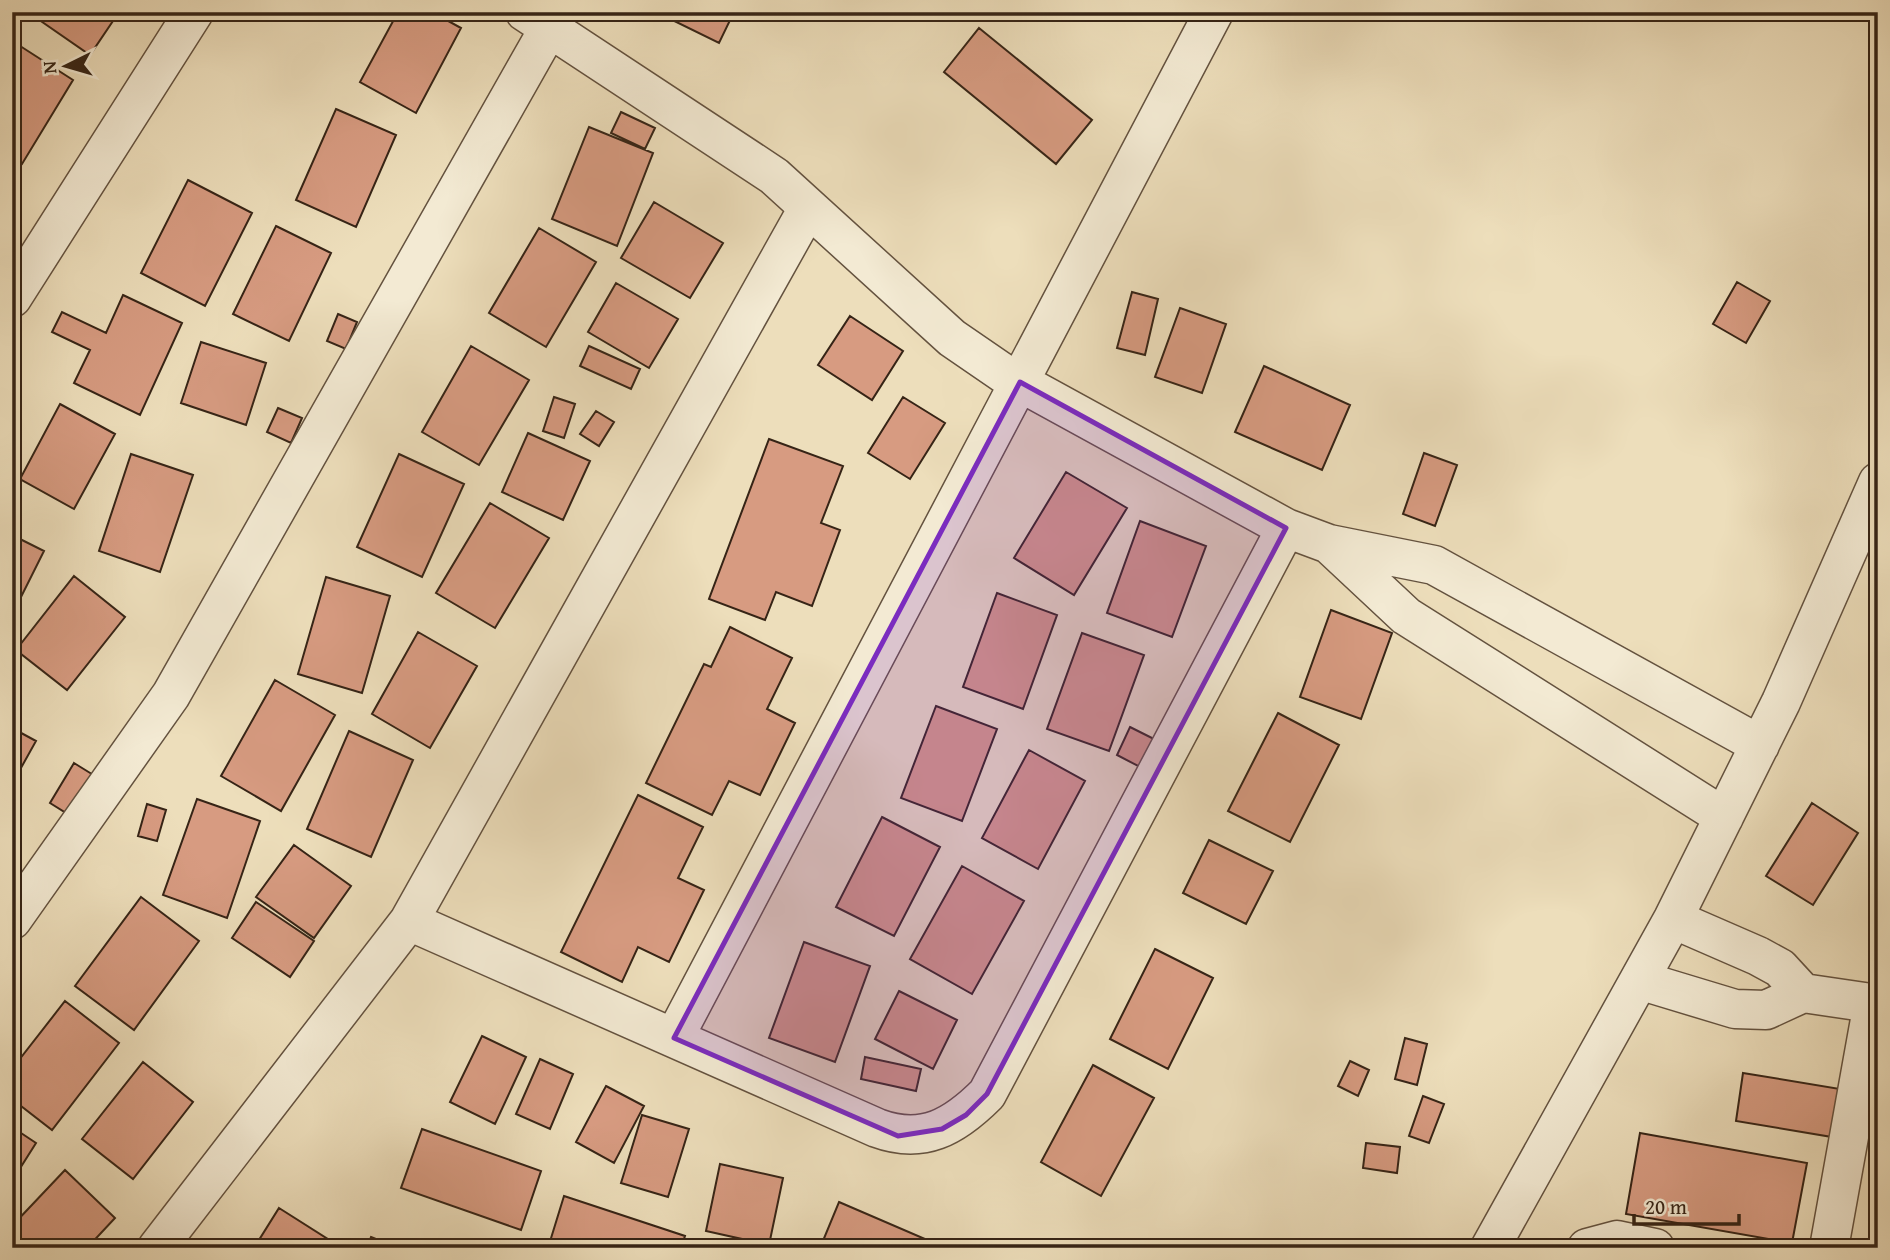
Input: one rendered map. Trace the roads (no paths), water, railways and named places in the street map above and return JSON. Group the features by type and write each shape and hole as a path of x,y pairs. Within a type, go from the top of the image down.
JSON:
{"street":[{"path":"12,298 194,12"},
{"path":"674,1038 1214,12"},
{"path":"12,920 171,695 537,20 774,176 952,338 1020,382 1286,528 1329,544 1434,565 1760,745"},
{"path":"157,1248 409,921 808,208"},
{"path":"1490,1248 1673,919 1760,745 1878,482"},
{"path":"409,921 898,1136 942,1129 966,1115 987,1094 1286,528"},
{"path":"1329,544 1406,615 1724,817"},
{"path":"1673,919 1780,968 1803,993"},
{"path":"1639,980 1735,1009 1766,1010 1803,993 1875,1004 1829,1248"},
{"path":"1587,1248 1617,1240 1654,1248"}]}
